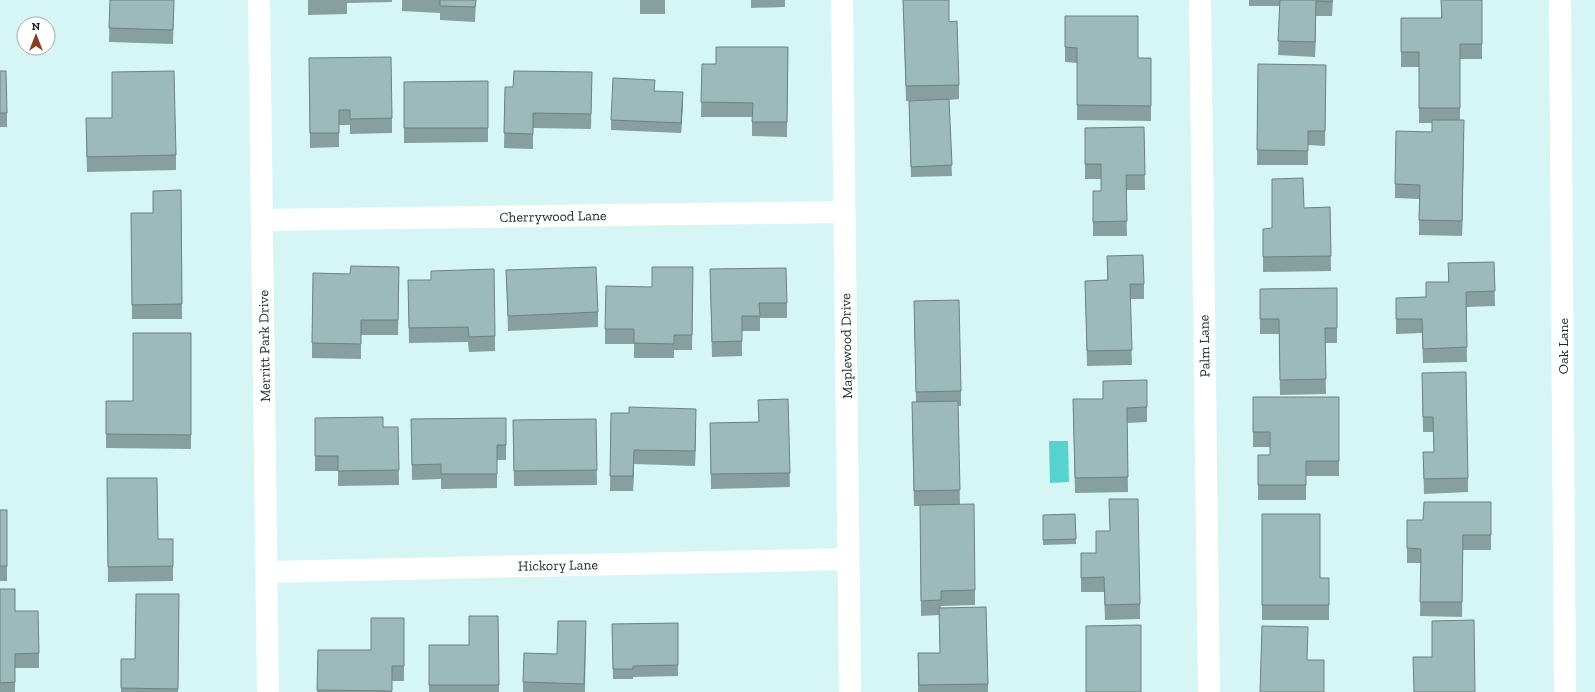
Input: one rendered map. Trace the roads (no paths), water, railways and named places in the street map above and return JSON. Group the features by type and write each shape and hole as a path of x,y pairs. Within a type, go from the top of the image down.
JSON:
{"street":[{"name":"Merritt Park Drive","path":"259,0 268,692"},
{"name":"Maplewood Drive","path":"842,0 850,692"},
{"name":"Palm Lane","path":"1200,0 1209,692"},
{"name":"Oak Lane","path":"1560,0 1565,692"},
{"name":"Cherrywood Lane","path":"262,220 844,212"},
{"name":"Hickory Lane","path":"267,572 848,559"}],"water":[{"path":"1049,441 1068,441 1069,482 1050,483"}]}
